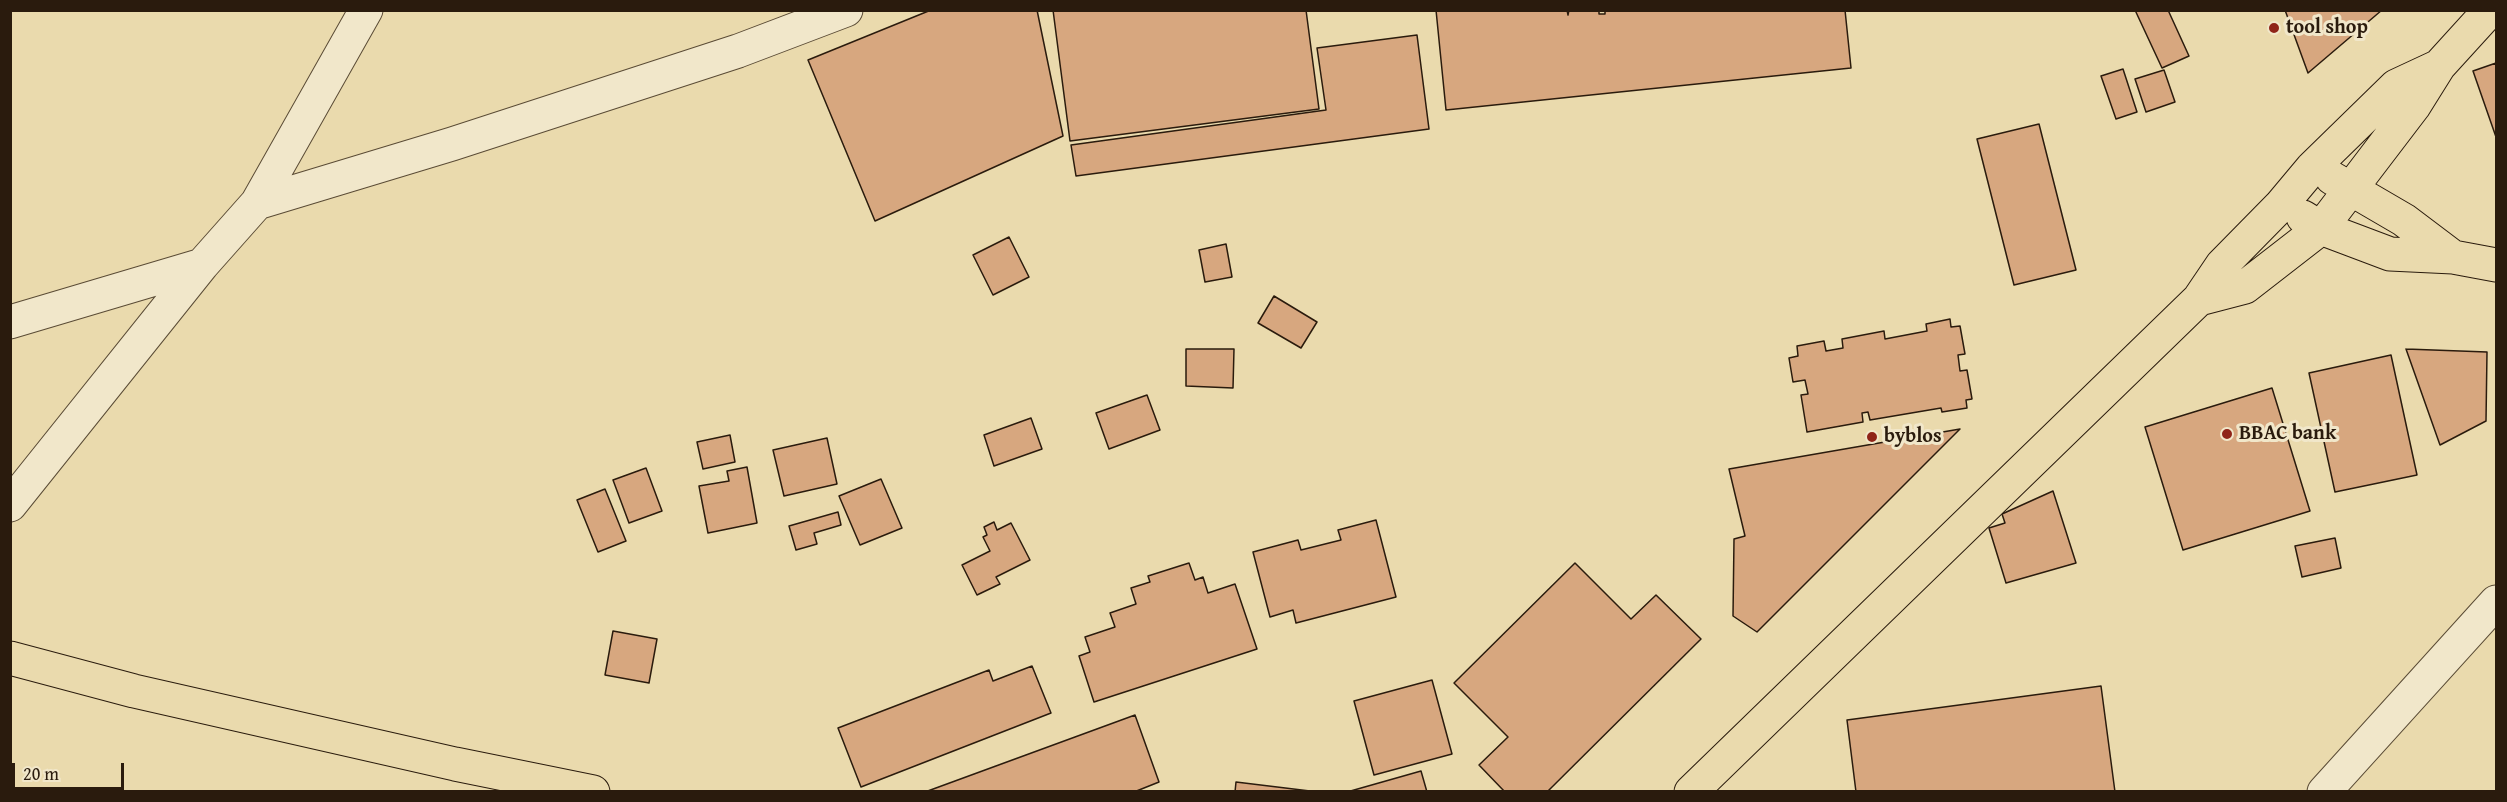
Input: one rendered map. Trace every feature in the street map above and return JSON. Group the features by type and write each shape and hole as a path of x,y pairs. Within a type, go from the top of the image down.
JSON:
{"main road":[{"path":"2199,299 2245,287 2321,228 2414,106 2439,66 2490,10"},
{"path":"1691,792 2199,299 2222,265 2281,205 2312,168 2396,86 2439,66"},
{"path":"2312,168 2352,188 2404,220 2453,257"},
{"path":"2281,205 2321,228 2390,254 2453,257 2496,265"},
{"path":"10,658 134,691 455,764 593,792"}],"street":[{"path":"10,505 202,265 257,203 366,10"},
{"path":"257,203 452,144 727,55 846,10"},
{"path":"10,322 202,265"},
{"path":"2324,792 2496,602"}],"building":[{"path":"931,10 1037,10 1063,136 875,221 808,60"},
{"path":"1053,10 1306,10 1319,109 1070,141"},
{"path":"1436,10 1567,10 1568,15 1569,10 1599,10 1599,14 1605,14 1605,10 1845,10 1851,68 1446,110"},
{"path":"2135,10 2168,10 2189,56 2162,68"},
{"path":"2285,10 2382,10 2308,73"},
{"path":"1417,35 1429,129 1076,176 1071,145 1326,110 1317,48"},
{"path":"2496,63 2496,137 2473,71"},
{"path":"2123,69 2137,112 2116,119 2101,76"},
{"path":"2164,70 2175,102 2146,112 2135,79"},
{"path":"2039,124 2076,270 2014,285 1977,139"},
{"path":"1009,237 1029,277 993,295 973,255"},
{"path":"1226,244 1232,277 1205,282 1199,250"},
{"path":"1274,296 1317,322 1301,348 1258,323"},
{"path":"1950,319 1951,327 1960,326 1965,354 1958,355 1960,371 1967,370 1972,399 1966,400 1967,408 1942,412 1941,408 1870,420 1868,412 1862,413 1863,422 1807,432 1801,395 1808,394 1805,380 1793,382 1789,358 1798,356 1797,346 1824,341 1826,351 1843,348 1842,339 1884,331 1885,339 1927,331 1926,324"},
{"path":"1186,349 1234,349 1233,388 1186,386"},
{"path":"2406,349 2487,352 2486,421 2440,445"},
{"path":"2391,355 2417,475 2335,492 2309,373"},
{"path":"2272,388 2310,511 2183,550 2145,427"},
{"path":"1147,395 1160,430 1109,449 1096,413"},
{"path":"1031,418 1042,449 994,466 984,435"},
{"path":"1960,429 1757,632 1733,616 1734,539 1745,536 1729,469"},
{"path":"730,435 735,462 703,469 697,442"},
{"path":"827,438 837,484 784,496 773,450"},
{"path":"747,467 757,523 708,533 699,486 729,481 727,471"},
{"path":"646,468 662,511 629,523 613,480"},
{"path":"881,479 902,528 860,545 839,496"},
{"path":"605,489 626,541 598,552 577,500"},
{"path":"2053,491 2076,563 2006,583 1989,528 2005,523 2002,514"},
{"path":"838,512 841,525 814,533 817,544 796,550 789,526"},
{"path":"1376,520 1396,597 1296,623 1293,610 1270,617 1253,552 1298,540 1301,550 1341,540 1338,530"},
{"path":"994,522 997,530 1011,523 1030,560 996,577 1000,584 977,595 962,565 990,551 983,537 987,535 984,527"},
{"path":"2335,538 2341,568 2302,577 2295,546"},
{"path":"1189,563 1195,580 1203,577 1208,593 1235,584 1257,649 1094,702 1079,656 1090,652 1085,637 1115,627 1110,613 1136,604 1131,588 1150,582 1148,576"},
{"path":"1575,563 1631,619 1656,595 1701,639 1547,792 1505,792 1479,765 1508,737 1454,683"},
{"path":"613,631 657,639 649,683 605,675"},
{"path":"1032,666 1051,713 861,787 838,728 989,670 993,681"},
{"path":"1432,680 1452,754 1374,775 1354,701"},
{"path":"2101,686 2115,792 1856,792 1847,720"},
{"path":"1135,715 1159,782 1134,792 925,792"},
{"path":"1421,771 1427,792 1347,792"},
{"path":"1236,782 1310,791 1310,792 1235,792"}],"place":[{"name":"tool shop","path":"2274,28"},
{"name":"BBAC bank","path":"2227,434"},
{"name":"byblos","path":"1872,437"}]}
